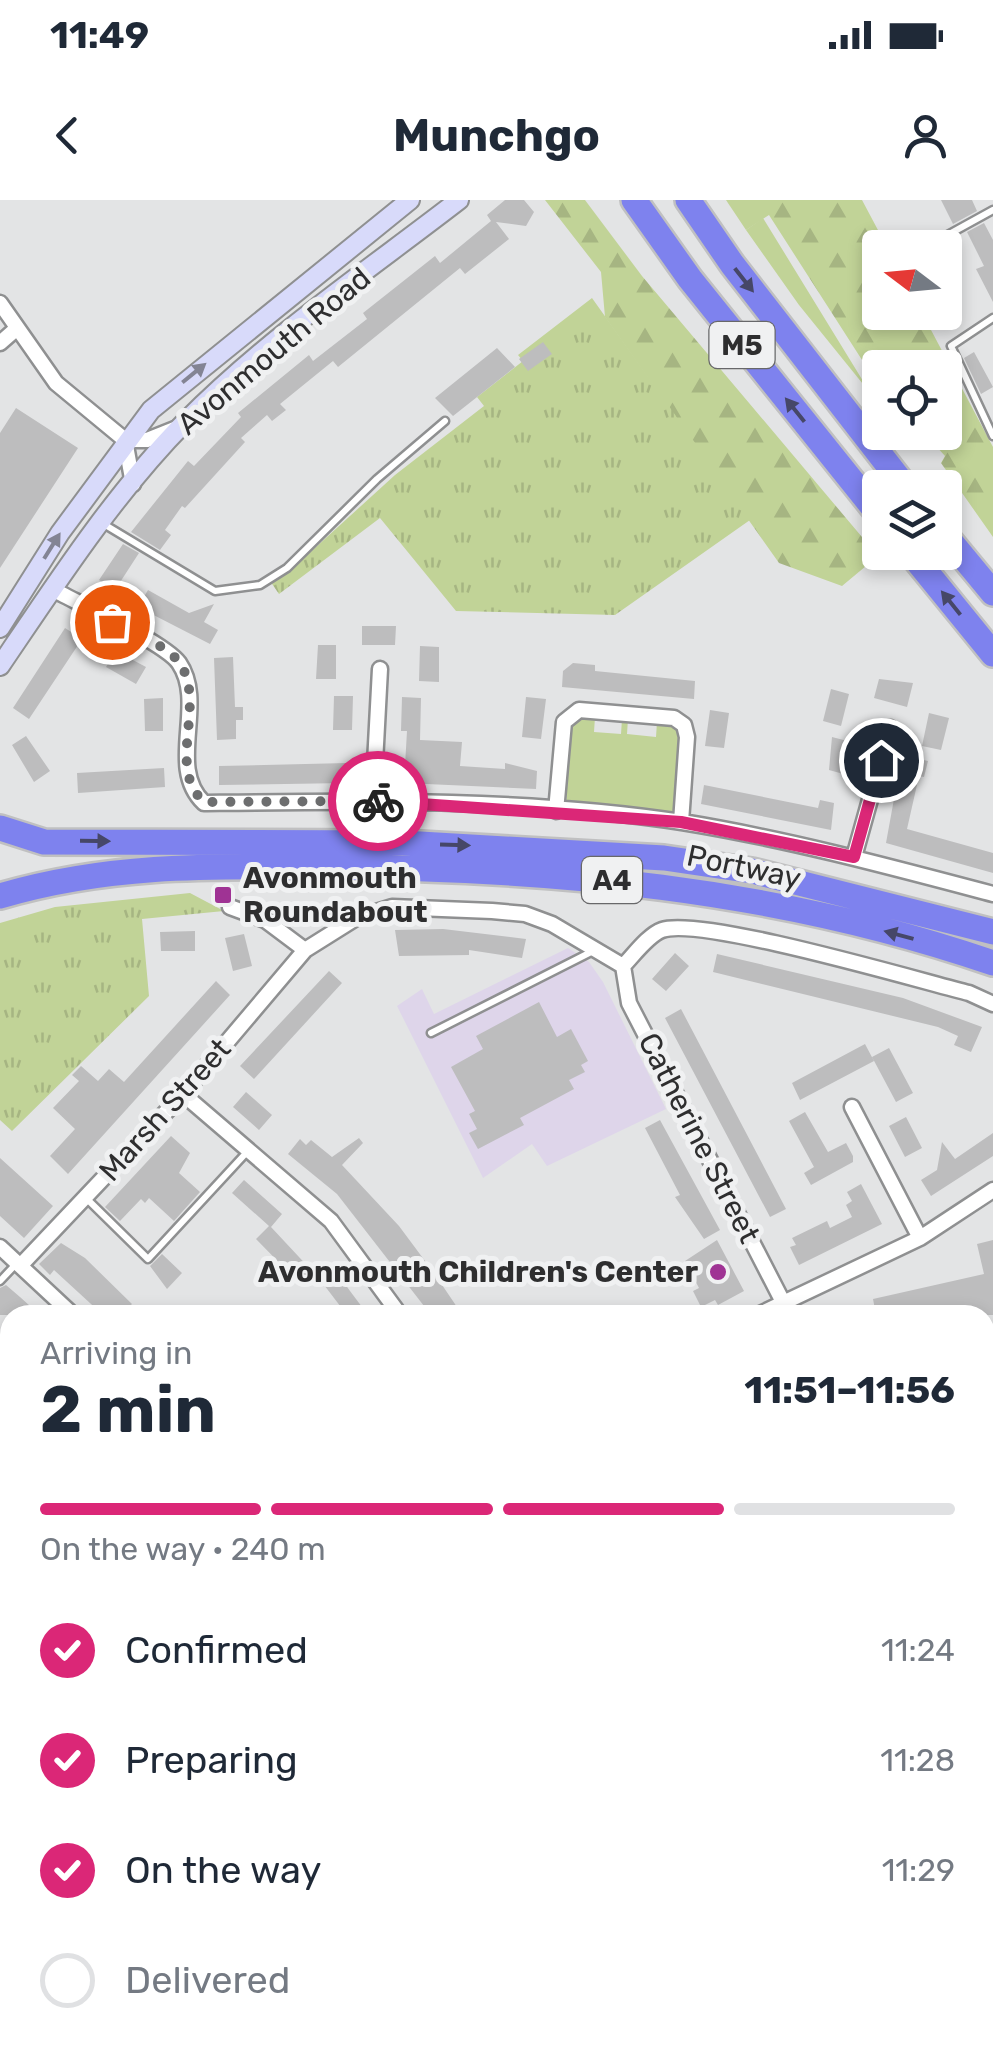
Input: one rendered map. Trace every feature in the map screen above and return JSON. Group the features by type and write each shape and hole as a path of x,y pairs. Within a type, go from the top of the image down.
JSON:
{"highway":[{"name":"M5","path":"634,200 690,279 862,494"},
{"name":"M5","path":"688,200 732,264 892,470"},
{"path":"962,555 993,593"},
{"path":"925,570 993,654"},
{"name":"Portway","path":"0,828 44,842 403,844 664,858 752,871 993,932"},
{"name":"Portway","path":"0,896 62,878 138,869 376,867 496,872 668,885 852,922 993,963"}],"main road":[{"name":"Avonmouth Road","path":"0,628 124,440 186,379 410,200"},
{"name":"Avonmouth Road","path":"0,666 101,523 181,426 271,346 453,202"}],"street":[{"path":"0,303 56,383 124,440 132,485"},
{"path":"0,342 16,329"},
{"path":"124,440 147,440 181,426"},
{"name":"Portway","path":"52,589 178,662 187,685 188,779 204,802 373,801 681,822 854,857 993,894"},
{"path":"373,801 380,669"},
{"name":"Portway","path":"556,811 564,722 570,713 674,718 684,725 687,737 681,822"},
{"path":"854,857 890,728"},
{"path":"230,907 266,920 305,950 356,918 392,907 525,914 597,949 622,966 659,930 688,926 969,993 993,1004"},
{"name":"Marsh Street","path":"19,1264 183,1094 305,950"},
{"name":"Catherine Street","path":"622,966 629,1003 784,1305"},
{"path":"183,1094 331,1221 393,1305"},
{"path":"852,1107 920,1238"},
{"path":"787,1305 920,1238 993,1190"},
{"path":"0,1247 62,1305"}],"lane":[{"path":"957,230 993,210"},
{"path":"993,318 950,346 993,436"},
{"path":"101,523 215,591 260,585 287,568 377,479 445,421"},
{"path":"431,1033 597,949"},
{"path":"86,1197 148,1259 248,1152"},
{"path":"0,1281 19,1264"}],"shaded area":[{"path":"568,948 589,962 603,982 666,1109 547,1166 532,1144 483,1178 397,1006 422,989 434,1014"}],"green space":[{"path":"545,200 585,200 642,276 862,537 862,569 842,586 779,563 605,317 601,272"},
{"path":"726,200 862,200 878,230 862,230 862,330 931,330 942,350 862,350 862,360 769,215 746,230"},
{"path":"763,218 862,383 799,305 746,230"},
{"path":"592,298 750,520 615,615 456,611 380,518 279,594 270,581 305,557 395,475 484,406 477,397 523,361 518,355"},
{"path":"962,388 993,447 993,537 962,493 962,470 946,470 941,463 945,456 940,450 962,450"},
{"path":"582,715 595,717 594,732 621,734 622,719 628,719 627,734 656,737 657,722 677,725 682,734 675,813 566,804 571,725"},
{"path":"190,893 224,911 142,919 149,996 12,1131 0,1120 0,923 55,907"}],"building":[{"path":"505,200 524,200 534,212 526,226 496,222 509,239 465,274 460,268 338,367 333,361 280,404 286,410 272,421 267,415 241,438 245,442 185,508 182,506 165,530 171,535 160,550 131,532 188,461 194,466 241,417 238,413 309,355 313,361 367,319 363,313 435,256 440,263 491,221 487,215"},
{"path":"941,200 972,200 977,211 953,224"},
{"path":"984,223 993,240 993,302 976,269 984,266 967,232"},
{"path":"543,342 552,354 528,371 519,359"},
{"path":"497,348 515,367 453,416 435,398"},
{"path":"974,352 993,387 981,394 964,358"},
{"path":"16,408 78,448 0,568 0,433"},
{"path":"123,544 139,553 115,590 99,580"},
{"path":"148,590 189,613 214,604 204,622 218,630 210,644 138,607"},
{"path":"362,626 396,626 395,645 362,645"},
{"path":"65,628 82,639 29,719 13,708"},
{"path":"318,645 336,645 336,679 316,679"},
{"path":"420,646 439,647 439,682 419,681"},
{"path":"116,651 146,667 136,684 106,667"},
{"path":"233,657 235,707 243,707 243,720 236,720 236,739 217,740 214,658"},
{"path":"573,663 595,665 595,671 695,681 694,699 562,687 563,671"},
{"path":"879,679 913,683 907,707 874,698"},
{"path":"831,689 849,694 841,726 823,721"},
{"path":"334,696 353,696 352,730 333,730"},
{"path":"402,697 421,698 420,740 462,742 460,766 505,769 505,763 537,771 536,789 404,783 407,731 401,731"},
{"path":"526,697 546,699 541,739 522,737"},
{"path":"163,698 163,731 145,731 144,699"},
{"path":"710,710 729,713 724,748 705,746"},
{"path":"929,713 949,718 941,750 922,746"},
{"path":"26,736 50,771 34,782 12,745"},
{"path":"832,737 855,743 847,775 829,770"},
{"path":"902,755 928,761 924,777 919,776 907,829 993,853 993,873 886,843"},
{"path":"347,763 347,783 219,785 219,766"},
{"path":"164,768 165,787 78,793 77,773"},
{"path":"704,785 818,808 820,800 834,803 831,830 701,804"},
{"path":"443,929 526,939 522,958 469,950 469,955 399,956 395,930"},
{"path":"195,931 195,951 161,951 160,932"},
{"path":"244,934 252,966 233,971 225,938"},
{"path":"675,953 689,966 666,991 652,979"},
{"path":"717,954 903,998 982,1027 971,1052 954,1045 958,1036 938,1027 713,972"},
{"path":"329,971 342,983 254,1079 240,1066"},
{"path":"216,981 230,995 68,1174 50,1156 75,1129 53,1108 79,1081 72,1075 81,1066 98,1081 109,1069 124,1082"},
{"path":"539,1002 557,1037 571,1029 588,1061 581,1065 585,1072 569,1080 574,1089 520,1118 524,1125 478,1149 469,1133 477,1129 469,1114 475,1111 451,1067 483,1049 476,1036"},
{"path":"681,1009 786,1209 770,1217 665,1018"},
{"path":"865,1044 874,1061 800,1100 792,1083"},
{"path":"889,1048 913,1093 896,1102 872,1057"},
{"path":"246,1092 272,1115 259,1130 233,1107"},
{"path":"805,1112 828,1152 846,1143 853,1156 853,1162 811,1185 804,1173 814,1167 789,1121"},
{"path":"906,1117 922,1148 905,1157 889,1126"},
{"path":"660,1120 720,1230 704,1239 675,1197 680,1195 645,1128"},
{"path":"993,1133 993,1156 931,1196 921,1180 937,1170 942,1142 955,1159"},
{"path":"171,1136 190,1153 179,1173 200,1192 174,1221 149,1198 145,1203 141,1199 120,1221 105,1207"},
{"path":"359,1138 363,1143 342,1165 399,1226 456,1305 423,1305 337,1194 288,1154 300,1139 306,1145 311,1140 332,1157"},
{"path":"0,1158 53,1206 24,1238 0,1216"},
{"path":"244,1180 282,1214 271,1227 313,1272 300,1284 256,1239 269,1226 232,1193"},
{"path":"861,1184 882,1224 799,1265 790,1247 796,1245 792,1238 827,1221 830,1228 852,1217 846,1205 852,1201 847,1192"},
{"name":"Avonmouth Children's Center","path":"717,1240 744,1291 718,1305 715,1300 700,1305 693,1291 699,1288 685,1261"},
{"path":"993,1240 993,1305 874,1305 873,1299 984,1274 977,1244"},
{"path":"61,1243 85,1258 132,1304 92,1305 54,1270 50,1275 39,1264"},
{"path":"162,1254 182,1273 167,1289 150,1266"},
{"path":"335,1270 361,1305 339,1305 321,1281"},
{"path":"6,1285 29,1305 0,1305 0,1288"}],"way so far":[{"path":"112,622 172,655 182,668 187,685 188,779 193,792 204,802 378,801"}],"place":[{"name":"Avonmouth Roundabout","path":"223,895"},
{"name":"Avonmouth Children's Center","path":"718,1272"}],"route":[{"path":"378,801 681,822 854,857 881,760"}]}
